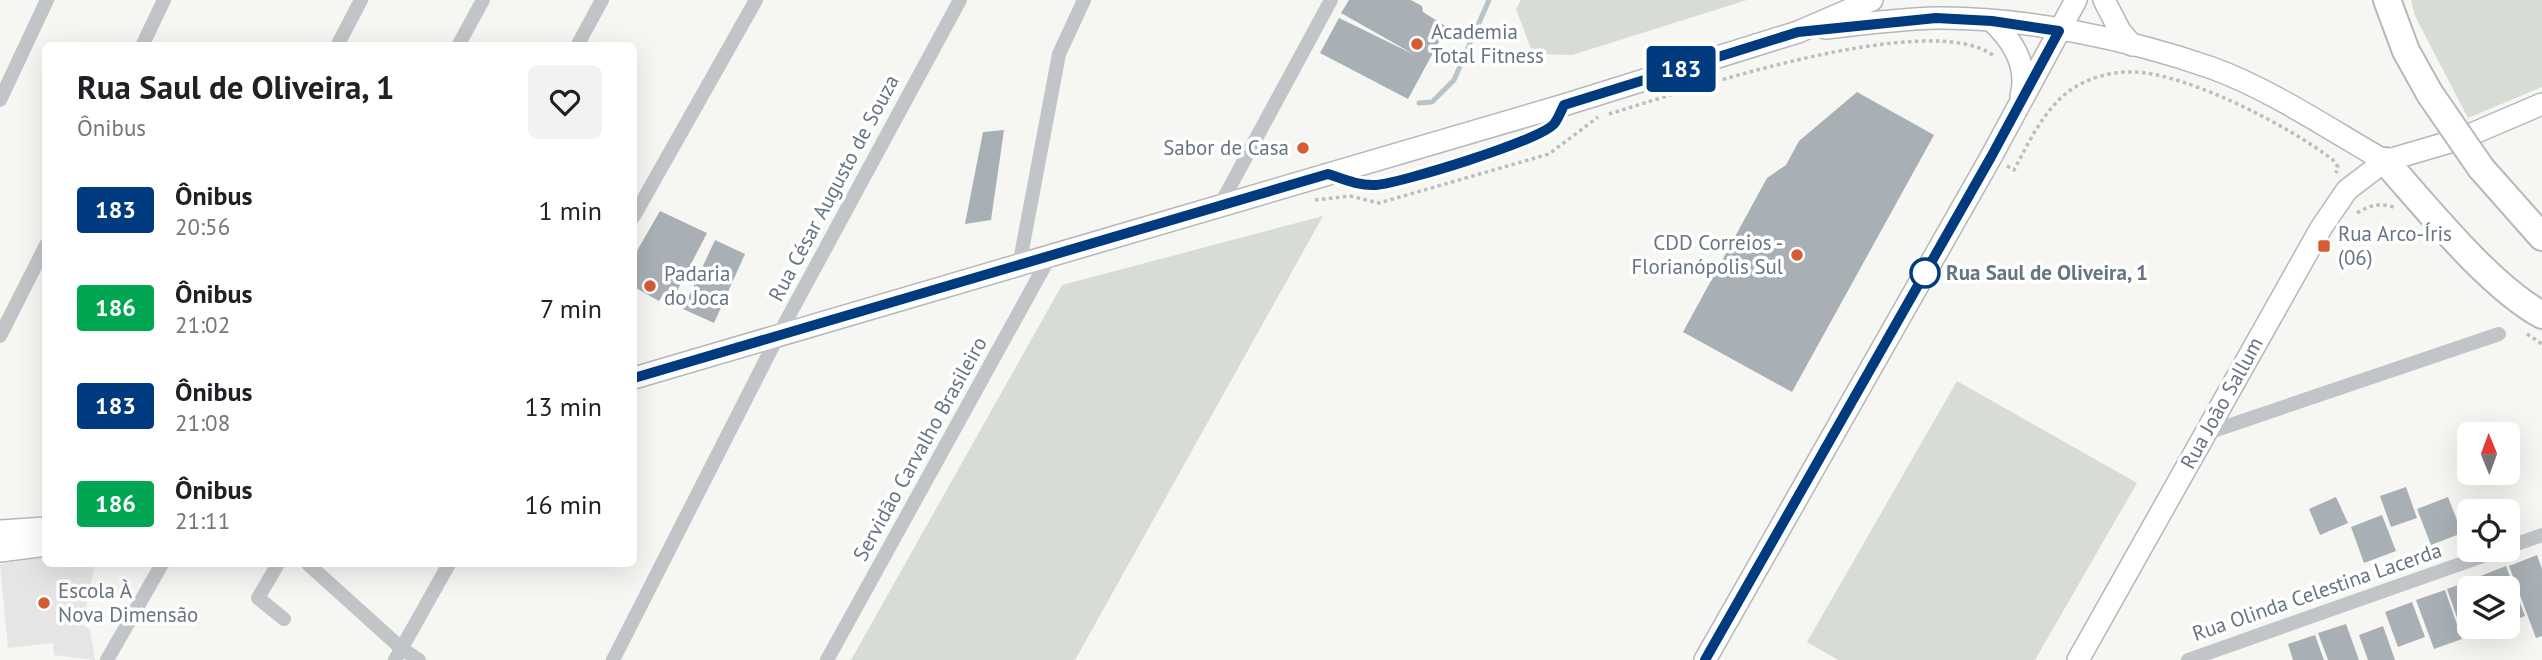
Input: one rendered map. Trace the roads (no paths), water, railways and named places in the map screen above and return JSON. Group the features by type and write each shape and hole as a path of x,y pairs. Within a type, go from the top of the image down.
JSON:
{"highway":[{"path":"2388,0 2406,51 2430,94 2481,168 2542,237"},
{"path":"2385,161 2462,247 2528,307 2542,315"}],"street":[{"path":"0,100 47,0"},
{"path":"144,42 164,0"},
{"path":"339,42 361,0"},
{"path":"460,42 483,0"},
{"path":"579,42 602,0"},
{"path":"637,211 755,0"},
{"name":"Rua César Augusto de Souza","path":"613,660 779,334 960,0"},
{"path":"1018,267 1059,54 1084,0"},
{"path":"1219,207 1331,0"},
{"path":"637,377 1564,105 1798,32 1872,0"},
{"path":"1705,660 2076,0"},
{"path":"2104,0 2120,31 2132,45"},
{"path":"1798,32 1936,18 1992,21 2132,45 2213,69 2300,113 2385,161 2460,139 2542,104"},
{"path":"1992,21 2016,50 2022,68 2024,87 2019,105"},
{"name":"Rua João Sallum","path":"2078,660 2321,228 2347,190 2385,161"},
{"path":"0,336 42,253"},
{"name":"Servidão Carvalho Brasileiro","path":"827,660 1049,258"},
{"path":"2204,434 2499,334"},
{"path":"0,531 42,528"},
{"path":"2520,543 2542,535"},
{"path":"0,551 42,546"},
{"name":"Rua Olinda Celestina Lacerda","path":"2188,660 2466,562"},
{"path":"107,660 160,567"},
{"path":"276,567 258,598 284,619"},
{"path":"311,567 398,654 419,660"},
{"path":"398,654 447,567"}],"waterway":[{"path":"1419,103 1432,102 1454,80 1489,0"}],"place":[{"name":"Academia Total Fitness","path":"1417,44"},
{"name":"Sabor de Casa","path":"1303,148"},
{"name":"Rua Arco-Íris (06)","path":"2324,246"},
{"name":"CDD Correios - Florianópolis Sul","path":"1797,255"},
{"name":"Rua Saul de Oliveira, 1","path":"1925,273"},
{"name":"Padaria do Joca","path":"650,286"},
{"name":"Escola À Nova Dimensão","path":"44,603"}]}
